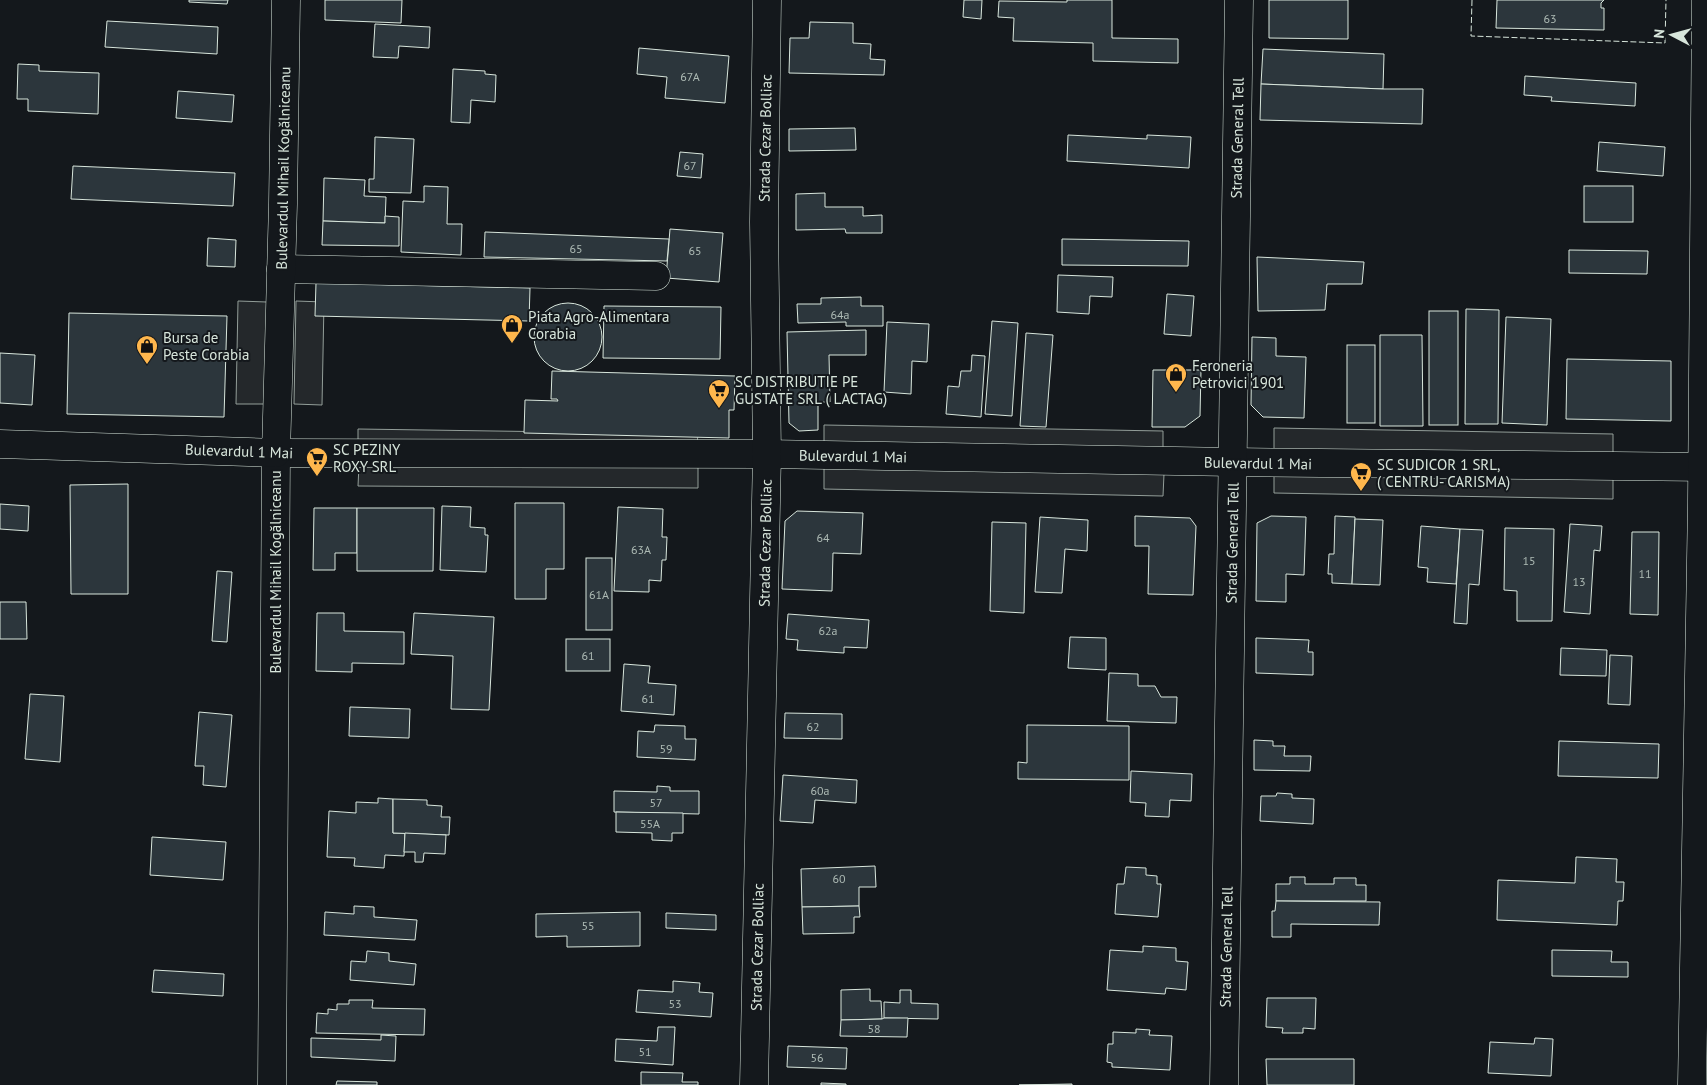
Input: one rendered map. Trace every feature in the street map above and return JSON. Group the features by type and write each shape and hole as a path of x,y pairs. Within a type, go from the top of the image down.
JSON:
{"street":[{"name":"Bulevardul Mihail Kogălniceanu","path":"272,1085 276,453 286,0"},
{"name":"Strada Cezar Bolliac","path":"754,1085 767,454 764,222 768,0"},
{"name":"Strada General Tell","path":"1224,1085 1239,0"},
{"path":"1692,1085 1702,688 1705,467 1706,0"},
{"path":"281,269 656,276"},
{"name":"Bulevardul 1 Mai","path":"0,444 276,453 767,454 1233,462 1705,467"}],"shaded area":[{"path":"238,301 267,302 264,404 236,404"},
{"path":"296,301 324,302 322,405 294,404"},
{"path":"824,425 1163,431 1163,453 824,446"},
{"path":"1274,428 1613,434 1613,456 1274,450"},
{"path":"358,429 698,434 697,445 358,443"},
{"path":"359,465 698,467 698,488 358,486"},
{"path":"824,468 1164,474 1163,496 824,489"},
{"path":"1274,471 1613,478 1613,499 1274,493"}],"building":[{"path":"189,0 228,0 227,4 189,2"},
{"path":"325,0 402,0 401,23 325,20"},
{"path":"964,0 982,0 981,19 963,17"},
{"path":"1067,0 1112,0 1112,38 1178,39 1178,63 1093,61 1093,43 1013,41 1014,18 998,17 999,1 1067,2"},
{"path":"1269,0 1348,0 1348,39 1269,38"},
{"path":"1497,0 1604,0 1601,3 1601,8 1604,8 1604,30 1496,28"},
{"path":"107,21 218,27 217,54 105,47"},
{"path":"810,22 853,23 853,43 871,44 870,59 885,60 884,75 789,73 790,38 809,38"},
{"path":"375,24 430,27 429,48 399,46 398,58 373,57"},
{"path":"639,48 729,56 725,103 665,98 667,77 637,74"},
{"path":"1263,49 1384,54 1383,89 1261,84"},
{"path":"18,64 39,65 39,71 99,73 98,114 28,111 28,99 17,99"},
{"path":"453,69 485,71 485,74 496,75 495,102 471,100 470,123 451,122"},
{"path":"1525,76 1636,83 1635,106 1551,101 1552,97 1524,95"},
{"path":"1261,84 1423,89 1422,124 1260,120"},
{"path":"178,91 234,95 232,122 176,118"},
{"path":"855,128 856,150 789,151 789,129"},
{"path":"1068,135 1147,139 1147,135 1191,137 1189,168 1067,161"},
{"path":"375,137 414,139 411,193 369,192 369,179 374,179"},
{"path":"1599,142 1665,147 1663,176 1597,171"},
{"path":"680,152 703,154 701,178 677,176"},
{"path":"73,166 235,173 233,206 71,199"},
{"path":"324,178 365,180 364,196 386,197 385,223 323,221"},
{"path":"424,186 448,187 447,224 462,224 461,255 401,252 403,201 424,202"},
{"path":"1584,186 1633,186 1633,222 1584,222"},
{"path":"825,193 825,207 863,207 863,216 882,215 882,233 846,233 845,229 796,230 796,194"},
{"path":"385,216 399,217 399,246 322,245 323,221 385,223"},
{"path":"670,229 723,233 719,282 666,278"},
{"path":"485,232 669,239 667,261 484,257"},
{"path":"208,238 236,240 235,267 207,266"},
{"path":"1062,239 1189,241 1188,266 1062,265"},
{"path":"1569,250 1648,251 1647,274 1569,273"},
{"path":"1257,257 1364,262 1362,284 1327,284 1325,310 1258,311"},
{"path":"1058,275 1113,277 1112,297 1090,296 1089,314 1057,312"},
{"path":"316,283 530,288 529,321 315,316"},
{"path":"1167,294 1194,296 1191,336 1164,334"},
{"path":"861,297 861,306 883,306 883,326 846,326 846,322 798,323 797,304 821,304 821,298"},
{"path":"568,303 581,306 592,313 599,324 602,337 599,350 592,361 581,368 568,371 555,368 544,361 537,350 534,337 537,324 544,313 555,306"},
{"path":"604,306 721,307 720,359 603,358"},
{"path":"1466,309 1499,310 1498,424 1465,424"},
{"path":"1429,311 1458,311 1458,425 1429,425"},
{"name":"Bursa de Peste Corabia","path":"69,313 227,316 224,417 67,414"},
{"path":"1506,317 1551,319 1547,425 1502,423"},
{"path":"992,321 1018,323 1012,416 985,414"},
{"path":"887,322 929,324 927,362 912,361 911,394 884,392"},
{"path":"866,330 866,355 829,355 830,402 818,402 818,430 799,431 789,423 787,332"},
{"path":"1026,333 1053,335 1046,427 1020,426"},
{"path":"1380,335 1422,335 1423,426 1380,426"},
{"path":"1252,337 1276,338 1276,356 1306,357 1304,418 1263,417 1251,405"},
{"path":"1347,345 1375,345 1375,423 1347,423"},
{"path":"0,353 35,355 32,405 0,403"},
{"path":"972,355 985,356 981,417 946,414 948,386 959,387 961,371 971,371"},
{"path":"1567,359 1671,361 1671,421 1566,419"},
{"name":"Feroneria Petrovici 1901","path":"1153,370 1201,370 1200,416 1185,427 1152,427"},
{"path":"552,371 735,376 734,410 729,410 729,438 524,433 525,400 558,401 557,399 551,399"},
{"path":"128,484 128,594 71,594 70,485"},
{"path":"515,503 564,503 564,569 546,569 546,599 515,599"},
{"path":"0,504 29,506 28,531 0,529"},
{"path":"442,506 471,507 470,527 485,528 485,535 488,535 486,572 440,570"},
{"path":"618,507 663,509 662,537 667,537 666,560 662,560 661,581 649,580 649,592 614,591"},
{"path":"314,508 357,508 357,553 335,553 335,570 313,570"},
{"path":"357,508 434,508 433,571 357,571"},
{"path":"797,511 863,513 861,554 833,553 832,591 782,589 785,521"},
{"path":"1135,516 1190,518 1196,526 1193,595 1148,594 1149,546 1135,546"},
{"path":"1271,516 1306,517 1304,575 1286,574 1286,602 1256,601 1257,523"},
{"path":"1335,516 1355,517 1352,584 1332,583 1332,574 1328,574 1329,554 1334,554"},
{"path":"1040,517 1088,520 1087,551 1065,549 1062,593 1035,592"},
{"path":"1355,519 1383,520 1380,585 1352,584"},
{"path":"992,522 1026,523 1024,613 990,611"},
{"path":"1570,524 1602,526 1600,551 1594,550 1590,614 1564,612"},
{"path":"1421,526 1460,529 1456,584 1427,582 1428,568 1418,567"},
{"path":"1505,528 1554,529 1552,621 1517,621 1517,591 1504,590"},
{"path":"1460,529 1483,530 1479,585 1469,584 1467,624 1454,623"},
{"path":"1632,532 1659,532 1658,615 1630,614"},
{"path":"586,558 612,558 612,630 586,630"},
{"path":"217,571 232,572 227,642 212,641"},
{"path":"0,602 26,602 27,639 0,639"},
{"path":"317,613 344,613 344,631 404,632 404,664 352,663 352,672 316,671"},
{"path":"414,613 494,617 489,710 451,709 453,656 411,654"},
{"path":"788,614 869,620 867,648 844,647 844,653 797,650 798,640 786,639"},
{"path":"1070,637 1106,638 1106,670 1068,668"},
{"path":"1256,638 1309,640 1308,652 1313,652 1313,675 1256,673"},
{"path":"566,639 610,639 610,671 566,671"},
{"path":"1561,648 1607,650 1606,676 1560,675"},
{"path":"1610,655 1632,656 1630,705 1608,704"},
{"path":"624,664 650,666 648,683 676,685 674,715 621,711"},
{"path":"1109,673 1138,674 1138,686 1155,686 1161,697 1177,697 1176,723 1107,721"},
{"path":"30,694 64,696 60,762 25,759"},
{"path":"350,707 410,709 409,738 349,736"},
{"path":"199,712 232,715 226,787 203,785 204,766 195,766"},
{"path":"785,713 842,714 842,739 784,738"},
{"path":"655,725 685,726 685,739 696,739 695,760 637,757 638,731 654,732"},
{"path":"1027,725 1129,726 1129,780 1018,779 1018,762 1027,763"},
{"path":"1254,740 1273,741 1273,746 1285,746 1284,756 1311,756 1310,771 1254,770"},
{"path":"1559,741 1659,744 1658,778 1558,776"},
{"path":"1131,771 1192,774 1191,801 1170,800 1169,817 1145,816 1146,803 1130,802"},
{"path":"783,775 857,780 856,803 815,800 813,823 780,821"},
{"path":"657,786 670,787 670,791 699,791 699,814 614,812 614,791 657,792"},
{"path":"1277,793 1292,794 1292,798 1314,799 1313,824 1260,821 1261,796 1276,796"},
{"path":"378,798 393,799 393,833 405,833 404,856 385,855 384,868 354,866 355,858 327,857 329,811 356,813 356,802 378,803"},
{"path":"393,799 427,800 427,805 442,806 441,817 450,817 449,835 393,833"},
{"path":"616,812 683,813 683,833 672,833 672,841 652,840 652,833 616,832"},
{"path":"405,833 446,835 445,854 424,853 423,862 415,862 415,852 404,852"},
{"path":"152,837 226,842 223,880 150,875"},
{"path":"1576,857 1617,859 1616,882 1624,882 1623,901 1618,901 1617,925 1497,920 1498,880 1575,883"},
{"path":"875,866 876,887 859,887 859,906 802,907 801,869"},
{"path":"1126,867 1146,868 1146,875 1157,876 1157,884 1161,884 1158,917 1115,914 1117,884 1124,884"},
{"path":"1290,877 1305,877 1305,884 1334,884 1334,878 1356,878 1356,885 1366,885 1366,901 1276,901 1276,884 1290,884"},
{"path":"1276,901 1380,902 1379,925 1291,924 1291,937 1272,937 1272,911 1275,911"},
{"path":"354,906 374,907 374,917 417,920 415,940 324,935 325,912 354,914"},
{"path":"859,906 860,917 854,917 854,933 803,934 802,907"},
{"path":"640,912 640,946 567,947 567,936 536,937 536,914"},
{"path":"666,913 716,915 716,930 666,928"},
{"path":"1143,946 1176,948 1176,961 1188,962 1186,990 1166,988 1165,994 1107,990 1110,950 1143,952"},
{"path":"1552,950 1612,951 1611,962 1628,962 1628,977 1552,976"},
{"path":"367,951 389,953 389,961 416,964 414,985 350,980 351,961 366,962"},
{"path":"154,970 224,974 223,996 152,992"},
{"path":"673,981 700,983 699,992 713,993 711,1017 636,1012 638,990 673,992"},
{"path":"870,989 870,1001 881,1001 882,1019 841,1020 841,990"},
{"path":"900,990 911,990 911,1003 938,1004 938,1019 884,1018 884,1002 900,1003"},
{"path":"1267,998 1316,998 1315,1029 1303,1028 1303,1033 1282,1033 1283,1028 1266,1027"},
{"path":"349,1000 373,1000 372,1008 425,1009 424,1035 316,1033 317,1013 328,1014 328,1009 337,1010 337,1004 349,1004"},
{"path":"908,1018 907,1037 840,1036 841,1020"},
{"path":"658,1027 675,1027 673,1065 615,1061 616,1039 657,1041"},
{"path":"1136,1029 1150,1030 1149,1035 1172,1036 1170,1070 1112,1067 1112,1063 1107,1062 1108,1044 1113,1044 1113,1032 1136,1033"},
{"path":"381,1035 396,1036 395,1061 311,1057 311,1038 381,1040"},
{"path":"1535,1038 1553,1039 1551,1076 1488,1073 1490,1042 1534,1044"},
{"path":"788,1046 847,1048 846,1069 787,1067"},
{"path":"1266,1059 1354,1059 1354,1085 1267,1085"},
{"path":"641,1072 683,1073 682,1082 698,1082 698,1085 641,1085"},
{"path":"337,1081 377,1082 377,1085 336,1085"},
{"path":"821,1083 846,1084 846,1085 821,1085"},
{"path":"1072,1084 1072,1085 1019,1085"}],"fence":[{"path":"1472,0 1471,36 1665,43 1666,0"}],"place":[{"name":"Piata Agro-Alimentara Corabia","path":"512,344"},
{"name":"Bursa de Peste Corabia","path":"147,365"},
{"name":"Feroneria Petrovici 1901","path":"1176,393"},
{"name":"SC DISTRIBUTIE PE GUSTATE SRL ( LACTAG)","path":"719,409"},
{"name":"SC PEZINY ROXY SRL","path":"317,477"},
{"name":"SC SUDICOR 1 SRL, ( CENTRU- CARISMA)","path":"1361,492"}]}
